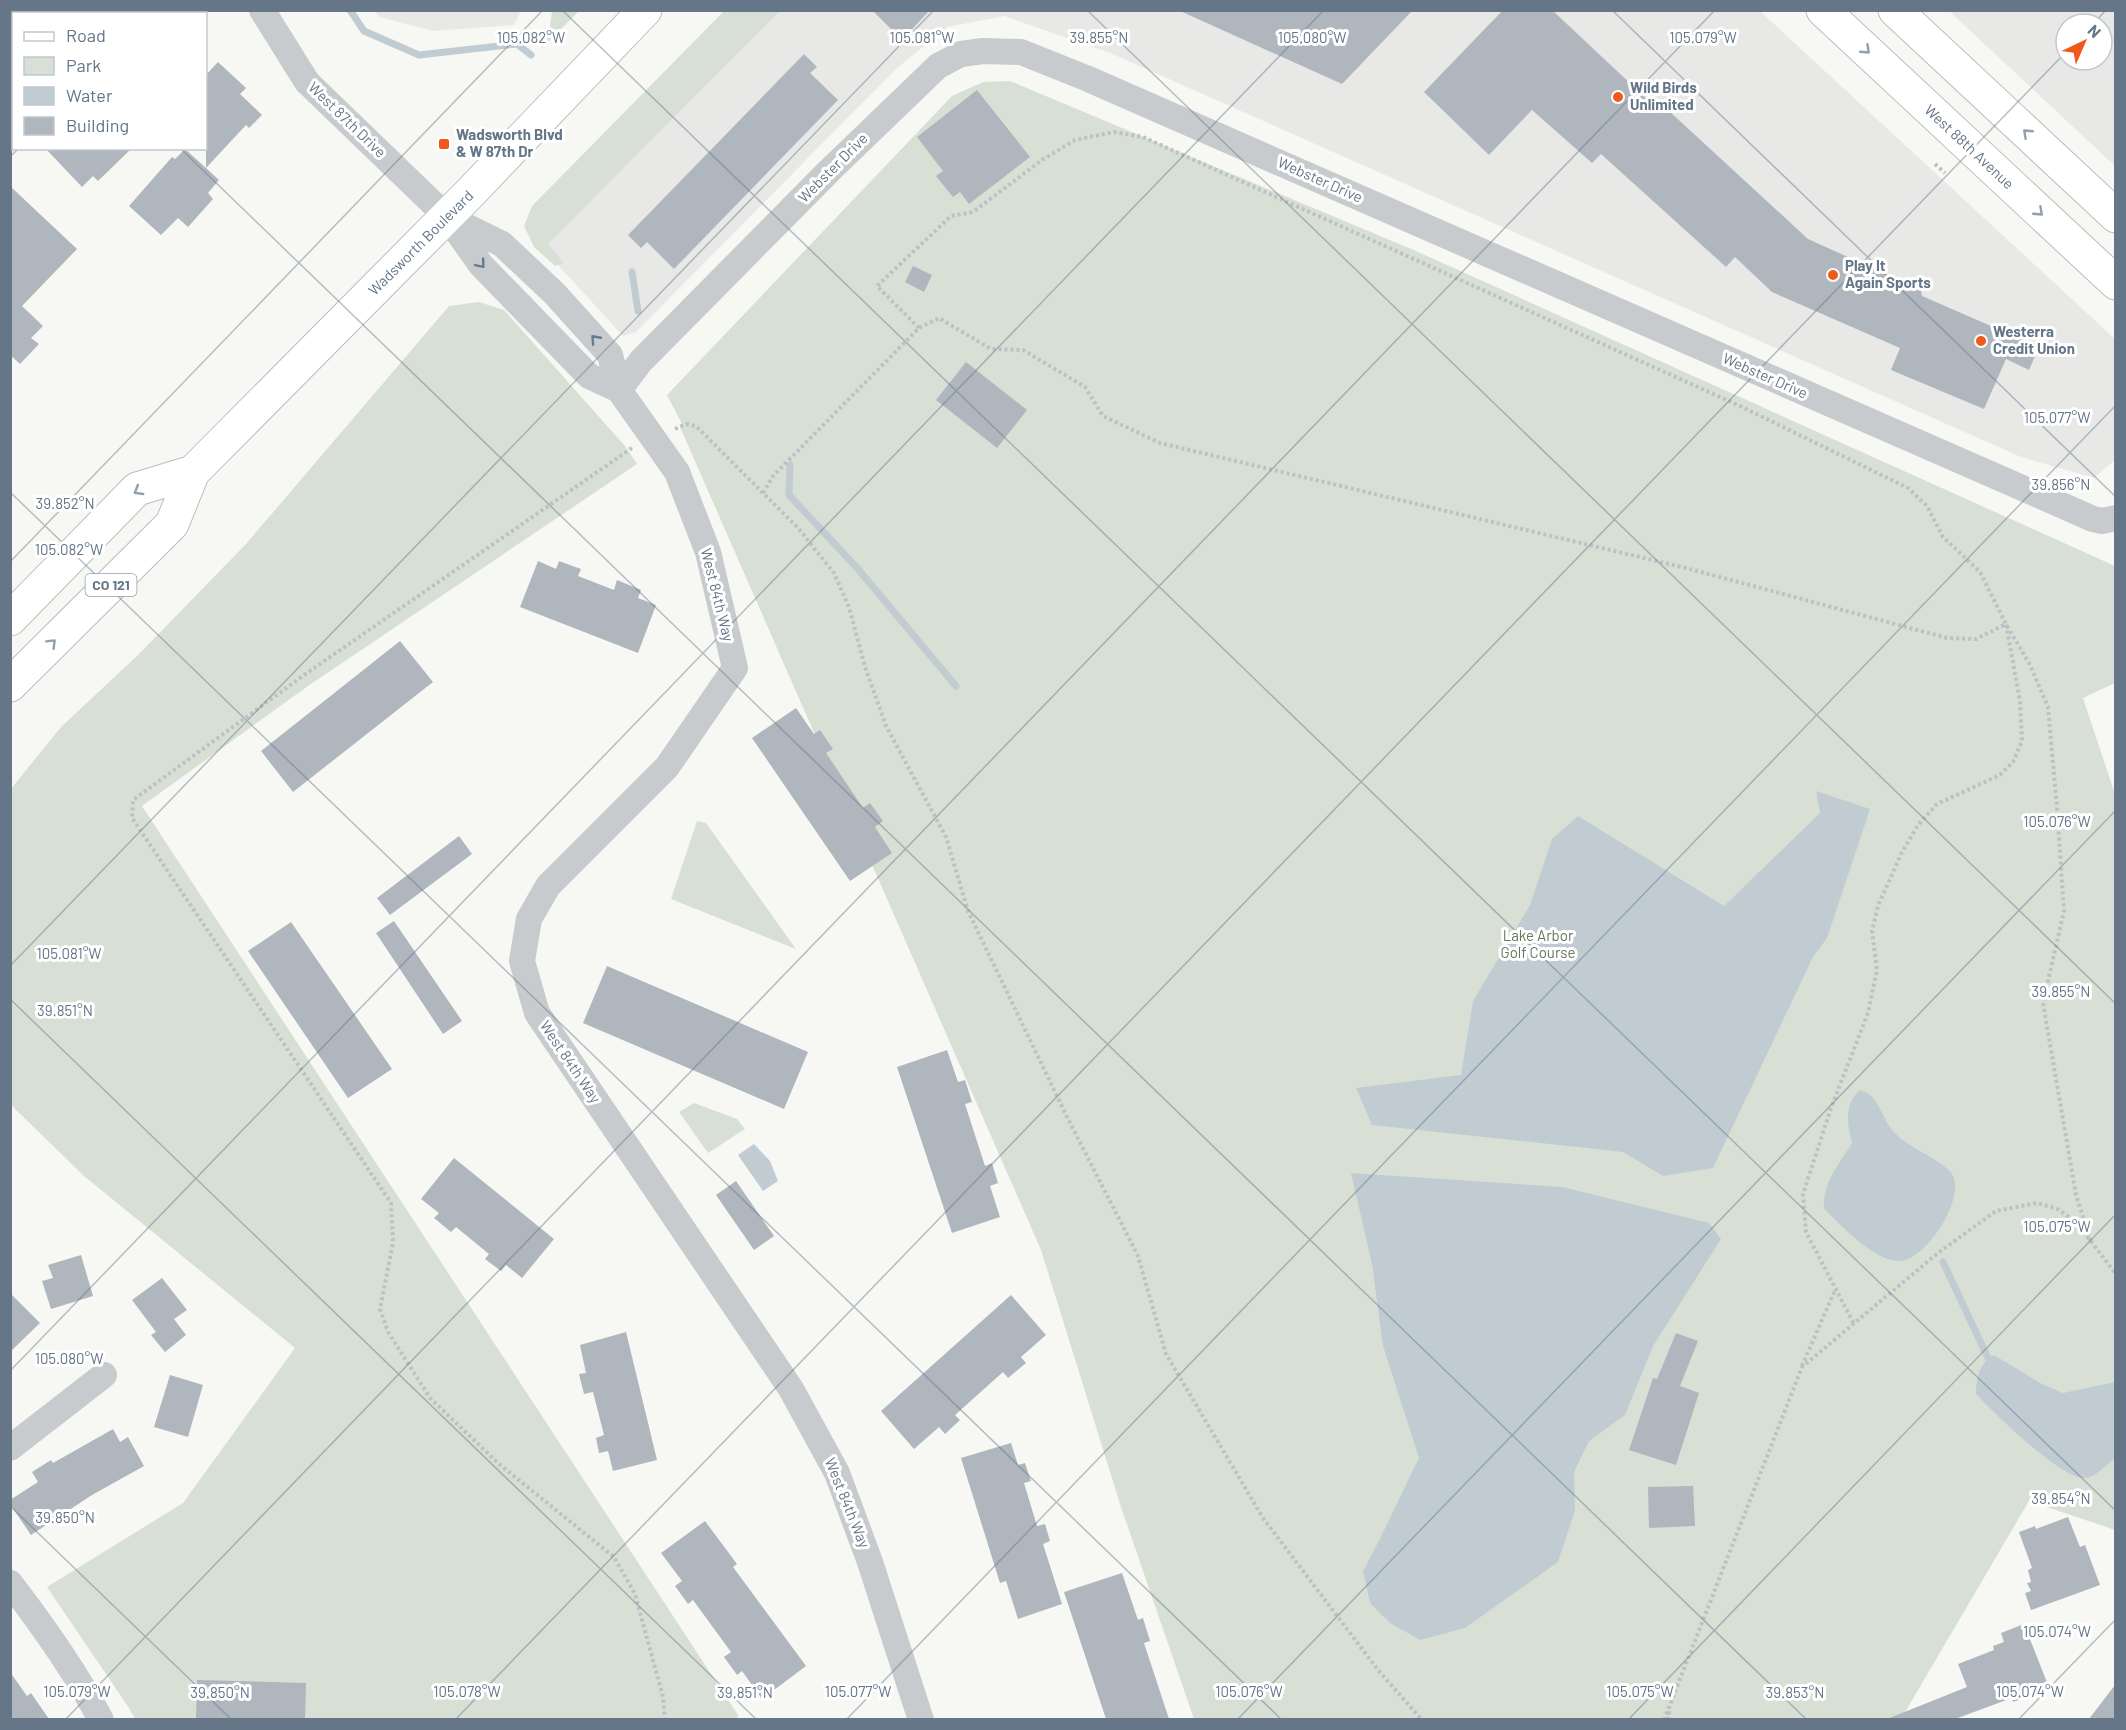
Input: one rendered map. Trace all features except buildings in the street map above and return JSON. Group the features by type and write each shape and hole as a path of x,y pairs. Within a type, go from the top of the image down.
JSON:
{"main road":[{"name":"Wadsworth Boulevard","path":"10,685 172,524 193,472 447,217 645,10"},
{"name":"West 88th Avenue","path":"1823,10 2115,283"},
{"path":"1895,10 2115,216"},
{"name":"Wadsworth Boulevard","path":"10,619 137,489 193,472"}],"street":[{"name":"West 87th Drive","path":"262,10 307,82 447,217"},
{"name":"Webster Drive","path":"620,390 648,354 830,170 938,66 961,54 983,51 1021,52 1086,78 2082,514 2102,521 2115,518"},
{"name":"West 84th Way","path":"447,217 481,265 589,376 620,390 677,472 708,552 735,668 667,767 548,886 529,920 522,961 537,1013 792,1389 837,1473 870,1562 921,1719"},
{"path":"10,1448 104,1375"},
{"path":"10,1584 52,1638 101,1719"}],"path":[{"path":"919,328 877,286 951,216 973,213 1042,160 1075,140 1114,132 1143,137 1740,406 1908,488 1927,506 1942,537 1980,572 2030,665 2048,707 2064,911 2043,1003 2076,1196 2091,1242"},
{"path":"1935,164 1945,173"},
{"path":"763,493 773,476 919,328 939,318 991,349 1023,350 1085,387 1103,416 1160,443 1686,568 1947,638 1976,639 2006,624"},
{"path":"665,1719 663,1697 635,1594 614,1557 499,1464 430,1398 388,1332 380,1309 393,1243 391,1203 132,818 133,800 304,675 635,446 686,424 696,426 763,493 819,552 842,588 885,726 946,837 968,911 1068,1119 1138,1256 1166,1354 1263,1518 1378,1670 1422,1719"},
{"path":"1854,1324 1806,1232 1803,1194 1831,1108 1868,1012 1877,970 1872,931 1878,906 1902,852 1918,825 1938,804 2000,775 2013,762 2022,741 2020,701 2006,624"},
{"path":"1802,1367 1938,1253 1996,1211 2037,1203 2058,1209 2076,1222 2115,1274"},
{"path":"1666,1719 1671,1701 1802,1367 1835,1289"}],"shaded area":[{"path":"374,11 521,11 514,25 433,31 380,17"},
{"path":"764,11 1760,11 2115,339 2115,460 2094,478 2021,457 1110,53 1004,16 948,27 897,68 636,332 623,336 535,240"},
{"path":"1949,11 2115,11 2115,166"}],"green space":[{"path":"552,11 579,11 541,49 549,34"},
{"path":"724,11 780,11 548,244 564,263 555,266 534,247 524,226 532,206"},
{"name":"Lake Arbor Golf Course","path":"1010,81 1416,251 2115,566 2115,683 2083,698 2116,797 2115,1530 2029,1501 1901,1719 1194,1719 1121,1507 1041,1250 680,427 682,424 667,395 952,96 983,82"},
{"path":"479,302 504,310 625,446 637,464 308,686 142,806 738,1715 738,1719 135,1719 47,1587 183,1503 295,1348 84,1176 11,1105 10,790 61,727 138,655 246,544 449,306"},
{"path":"697,821 706,823 796,949 671,899"},
{"path":"694,1103 737,1119 745,1129 708,1153 679,1112"}],"water":[{"path":"1816,791 1870,809 1827,938 1813,957 1713,1168 1663,1176 1623,1152 1372,1125 1356,1088 1461,1075 1473,1001 1530,905 1552,839 1578,816 1724,906 1820,813"},
{"path":"1860,1090 1876,1101 1889,1125 1899,1137 1940,1163 1952,1174 1955,1185 1954,1198 1948,1213 1930,1241 1920,1252 1908,1259 1898,1261 1878,1255 1858,1241 1824,1209 1829,1183 1852,1143 1848,1122 1849,1108 1851,1101"},
{"path":"754,1144 770,1161 778,1181 763,1191 738,1155"},
{"path":"1351,1173 1562,1187 1709,1223 1721,1239 1653,1346 1625,1415 1589,1441 1574,1472 1575,1510 1558,1562 1465,1628 1420,1640 1390,1623 1370,1603 1363,1571 1419,1458 1383,1346 1372,1264"},
{"path":"1994,1355 2042,1384 2063,1393 2115,1382 2115,1458 2097,1473 2084,1478 2059,1467 2027,1443 1976,1394 1979,1372 1985,1362"}],"waterway":[{"path":"350,10 364,31 419,55 517,44 531,55"},
{"path":"632,272 638,311"},
{"path":"790,465 789,495 858,569 956,686"},
{"path":"1943,1262 1988,1358"}],"place":[{"name":"Wild Birds Unlimited","path":"1618,97"},
{"name":"Wadsworth Blvd & W 87th Dr","path":"444,144"},
{"name":"Play It Again Sports","path":"1833,275"},
{"name":"Westerra Credit Union","path":"1981,341"}]}
